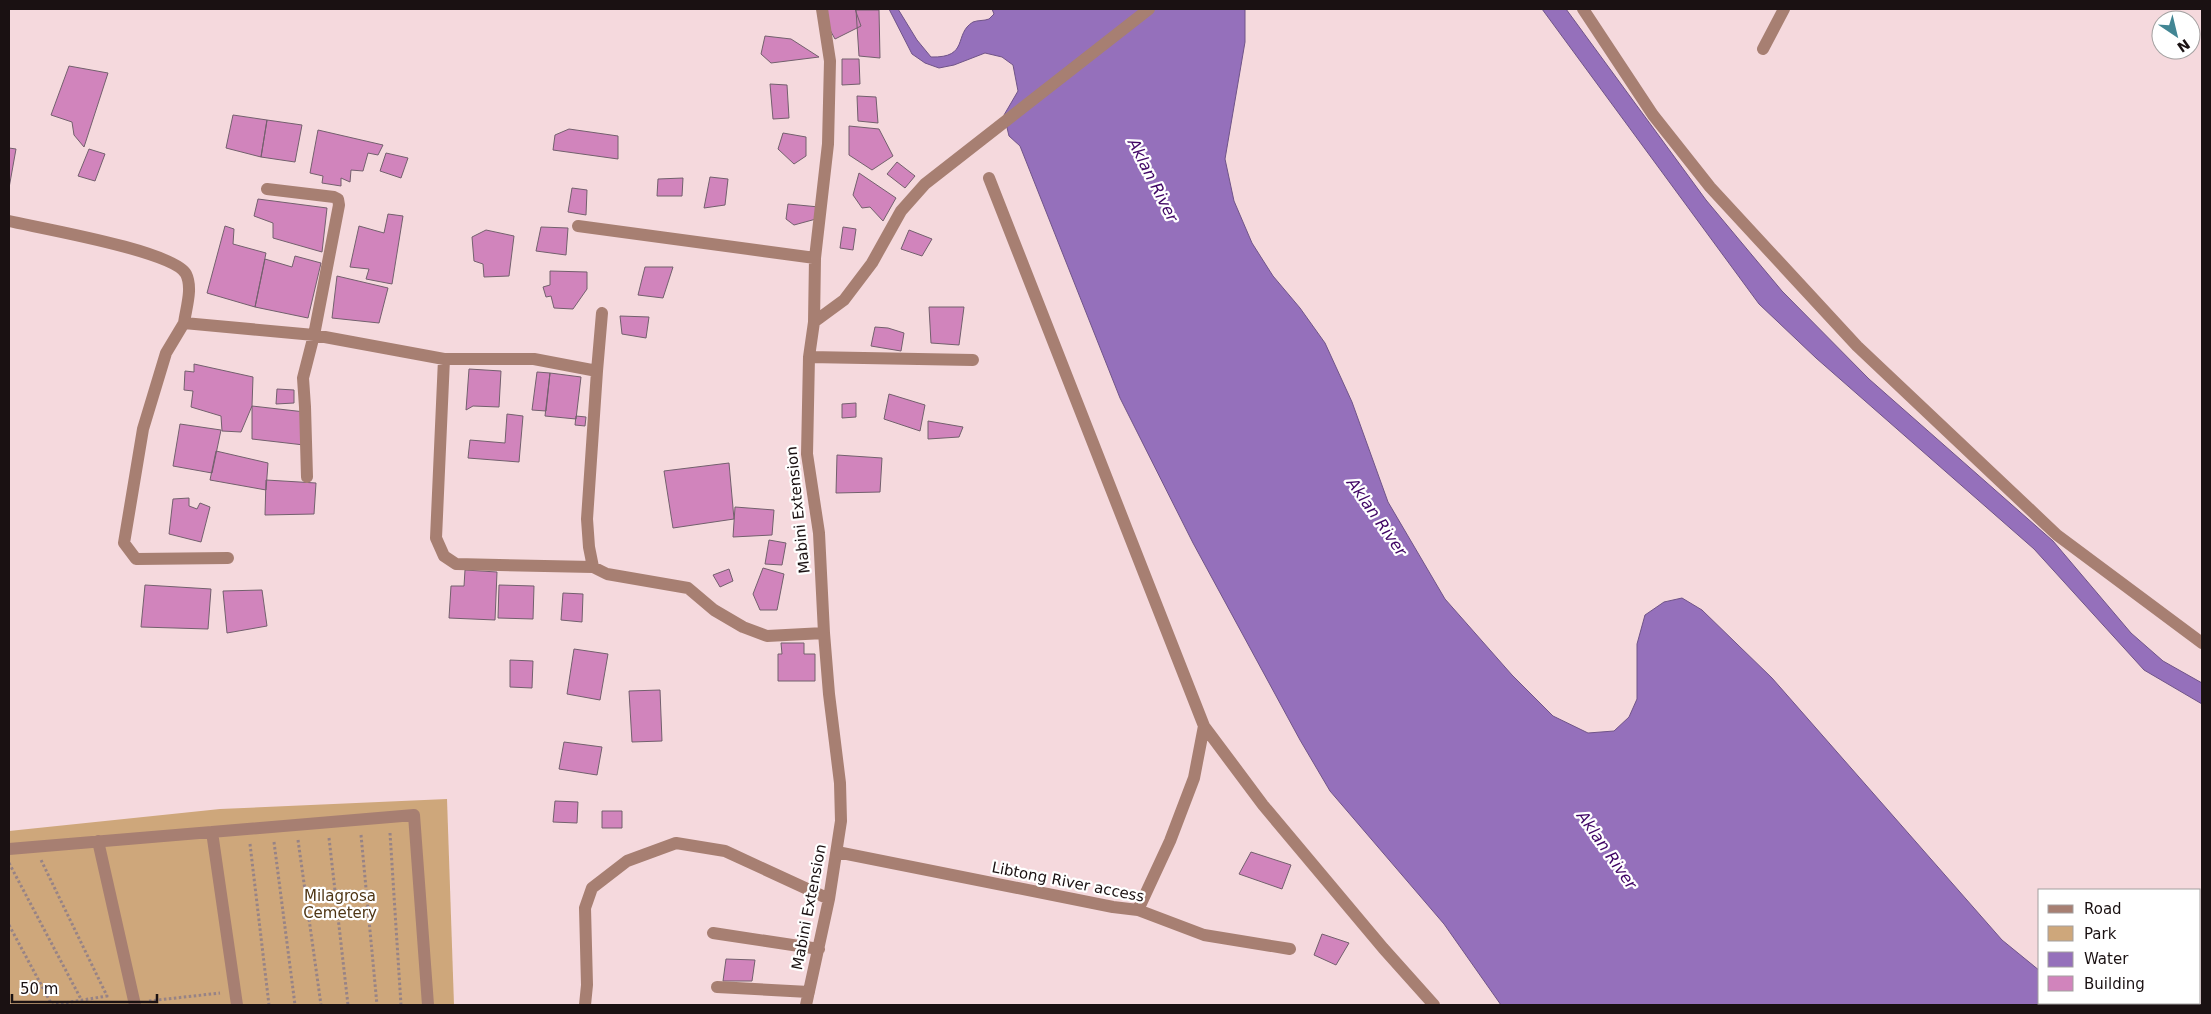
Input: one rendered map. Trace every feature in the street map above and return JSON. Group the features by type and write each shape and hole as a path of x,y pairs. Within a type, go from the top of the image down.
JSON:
{"street":[{"name":"Mabini Extension","path":"806,1005 829,899 840,821 840,783 829,694 819,533 807,454 809,357 814,322 815,258 828,144 830,61 822,9"},
{"path":"814,322 844,300 872,263 901,211 919,191 1150,9"},
{"path":"1583,9 1653,116 1710,187 1857,346 2057,535 2202,643"},
{"path":"1763,49 1784,9"},
{"path":"989,178 1204,726 1269,812 1383,948 1434,1005"},
{"path":"267,189 334,197 338,199 340,205 314,336 302,378 305,407 307,477"},
{"path":"9,222 145,252 174,262 186,273 190,286 184,323 166,353 143,429 124,543 136,559 228,558"},
{"path":"578,226 815,258"},
{"path":"593,566 589,547 587,519 602,313"},
{"path":"184,323 314,336 444,359 534,359 597,371"},
{"path":"809,357 973,360"},
{"path":"444,359 436,538 444,556 456,564 593,566 607,574 688,588 714,610 744,627 767,636 824,632"},
{"path":"1138,910 1170,841 1194,778 1204,726"},
{"path":"9,849 414,815 428,1005"},
{"path":"212,832 237,1005"},
{"path":"98,841 135,1004"},
{"path":"585,1005 587,985 585,908 592,888 627,861 676,843 725,851 829,899"},
{"name":"Libtong River access","path":"837,852 1113,908 1138,910 1204,935 1290,949"},
{"path":"713,934 819,950"},
{"path":"717,987 809,992"}],"path":[{"path":"389,817 401,1005"},
{"path":"359,820 377,1005"},
{"path":"327,822 348,1005"},
{"path":"296,825 320,1005"},
{"path":"272,827 295,1005"},
{"path":"248,829 269,1005"},
{"path":"9,925 52,1005 107,996 34,846"},
{"path":"9,863 82,1001"},
{"path":"135,1004 235,991"}],"green space":[{"name":"Milagrosa Cemetery","path":"447,799 454,1005 11,1005 9,1001 9,831 220,809"}],"water":[{"name":"Aklan River","path":"889,9 898,9 917,40 931,57 951,54 956,50 967,27 973,22 989,19 994,14 992,9 1245,9 1245,42 1225,159 1234,201 1252,243 1273,276 1300,308 1325,343 1352,402 1388,502 1445,599 1512,675 1553,716 1588,733 1614,731 1629,717 1637,699 1637,644 1645,615 1664,602 1682,598 1702,610 1772,678 2002,940 2038,969 2038,1004 2123,1005 1501,1005 1444,924 1330,791 1300,740 1193,543 1120,398 1020,146 1009,136 1004,115 1018,91 1013,65 1002,57 985,53 954,65 939,68 925,63 912,54"},
{"path":"1542,9 1566,9 1706,200 1782,291 1869,379 2053,541 2131,633 2163,661 2202,683 2202,704 2144,670 2034,549 1816,358 1759,304"}],"building":[{"path":"825,9 855,9 861,26 835,39 824,19"},
{"path":"856,10 879,10 880,58 859,56"},
{"path":"765,36 791,39 819,57 771,63 761,54"},
{"path":"842,59 859,59 860,84 842,85"},
{"path":"69,66 108,73 84,147 74,135 72,122 51,115"},
{"path":"770,84 787,85 789,118 773,119"},
{"path":"857,96 876,97 878,123 858,121"},
{"path":"233,115 267,120 261,157 226,148"},
{"path":"267,120 302,125 295,162 261,157"},
{"path":"849,126 879,129 893,156 872,170 849,155"},
{"path":"569,129 618,136 618,159 553,150 555,135"},
{"path":"318,130 383,145 378,155 368,153 363,171 351,170 350,182 341,178 341,186 322,183 323,176 310,173"},
{"path":"783,133 806,137 806,156 794,164 778,149"},
{"path":"9,148 16,149 9,188"},
{"path":"89,149 105,154 95,181 78,176"},
{"path":"386,153 408,158 401,178 380,171"},
{"path":"897,162 915,176 905,188 887,174"},
{"path":"859,173 896,198 883,221 870,207 862,208 853,195"},
{"path":"710,177 728,179 725,205 704,208"},
{"path":"683,178 682,196 657,196 658,179"},
{"path":"572,188 587,190 586,215 568,212"},
{"path":"258,199 327,208 322,252 273,238 273,223 254,216"},
{"path":"788,204 819,207 816,219 794,225 786,219"},
{"path":"388,214 403,216 392,284 366,279 369,269 350,267 359,226 384,233"},
{"path":"225,226 234,229 233,244 266,253 255,307 207,293"},
{"path":"541,227 568,228 566,255 536,251"},
{"path":"843,227 856,229 853,250 840,248"},
{"path":"486,230 514,236 509,276 484,277 483,264 474,261 472,237"},
{"path":"909,230 932,239 922,256 901,249"},
{"path":"295,256 321,263 308,318 255,307 265,259 292,267"},
{"path":"645,267 673,267 663,298 638,295"},
{"path":"550,271 587,272 587,289 573,309 554,308 551,296 546,297 543,287 550,285"},
{"path":"337,276 388,288 379,323 332,318"},
{"path":"929,307 964,307 959,345 931,343"},
{"path":"620,316 649,317 646,338 622,334"},
{"path":"875,327 888,328 904,333 901,351 871,346"},
{"path":"194,364 253,377 252,406 241,432 222,431 221,416 191,407 193,391 184,390 185,371 194,372"},
{"path":"469,369 501,371 499,407 473,406 466,410"},
{"path":"537,372 550,373 546,411 532,410"},
{"path":"550,373 581,377 576,419 545,416"},
{"path":"277,389 294,390 294,403 276,404"},
{"path":"889,394 925,405 920,431 884,419"},
{"path":"856,403 856,417 842,418 842,404"},
{"path":"252,406 305,412 304,445 252,439"},
{"path":"507,414 523,416 519,462 468,458 470,440 505,443"},
{"path":"576,416 586,417 585,426 575,425"},
{"path":"928,421 963,427 959,437 928,439"},
{"path":"180,424 221,430 212,473 173,466"},
{"path":"216,451 268,463 266,490 210,480"},
{"path":"837,455 882,458 880,492 836,493"},
{"path":"729,463 734,519 673,528 664,471"},
{"path":"266,480 316,483 314,514 265,515"},
{"path":"189,498 189,506 197,509 200,503 210,507 201,542 169,534 173,499"},
{"path":"735,507 774,510 772,535 733,537"},
{"path":"769,540 786,543 782,565 765,564"},
{"path":"763,568 784,574 777,610 760,610 753,594"},
{"path":"729,569 733,581 720,587 713,575"},
{"path":"465,570 497,572 495,620 449,618 451,586 464,586"},
{"path":"145,585 211,589 208,629 141,627"},
{"path":"499,585 534,586 533,619 498,618"},
{"path":"262,590 267,626 227,633 223,591"},
{"path":"563,593 583,594 582,622 561,620"},
{"path":"781,643 804,643 804,654 815,654 815,681 778,681 778,654 782,654"},
{"path":"574,649 608,654 600,700 567,694"},
{"path":"510,660 533,661 532,688 510,687"},
{"path":"660,690 662,741 632,742 629,691"},
{"path":"564,742 602,747 597,775 559,769"},
{"path":"555,801 578,802 577,823 553,822"},
{"path":"602,811 622,811 622,828 602,828"},
{"path":"1251,852 1291,865 1282,889 1239,874"},
{"path":"1322,934 1349,943 1336,965 1314,955"},
{"path":"726,959 755,960 752,981 723,981"}]}
